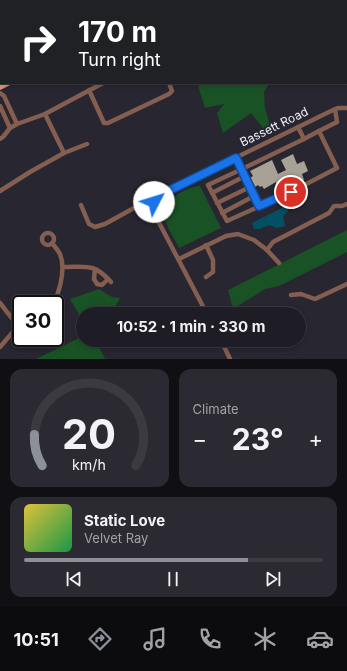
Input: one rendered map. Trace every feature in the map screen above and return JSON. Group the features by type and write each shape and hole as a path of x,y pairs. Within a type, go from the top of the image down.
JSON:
{"street":[{"path":"0,139 5,136 10,128 17,124 45,114 101,84"},
{"path":"88,90 104,123 108,123 168,94 172,91 169,84"},
{"path":"0,94 4,96 17,124"},
{"path":"0,106 10,128"},
{"name":"Bassett Road","path":"154,202 160,195 298,127 335,109 347,108"},
{"path":"319,131 337,168 291,192 227,221 208,185 337,122 335,109"},
{"path":"45,114 64,153"},
{"path":"298,127 304,139"},
{"path":"0,191 64,153 87,144"},
{"path":"236,158 259,206"},
{"path":"212,193 245,176"},
{"path":"217,203 250,186"},
{"path":"222,213 254,196"},
{"path":"81,204 90,224 95,227 105,224 143,203 154,202 153,206 155,215 203,307"},
{"path":"267,250 273,242 329,213 334,206 342,206 347,204"},
{"path":"179,259 226,236 238,234 254,240 267,250 279,263"},
{"path":"52,243 59,253 63,268 56,295"},
{"path":"206,245 214,264 213,272 206,278"},
{"path":"63,268 91,267 95,269 102,273 110,281 102,285 97,284 94,279 95,269"},
{"path":"291,295 301,294 315,299 347,284"},
{"path":"0,303 12,316"},
{"path":"0,347 12,334"},
{"path":"224,347 230,359"}],"green space":[{"path":"202,84 269,84 264,92 265,108 272,132 268,134 251,113 223,133 217,113 224,104 205,108 198,86"},
{"path":"200,186 221,228 179,248 167,225 165,217 166,211 171,200 181,192"},
{"path":"347,230 347,252 279,286 265,289 236,307 232,307 228,290"},
{"path":"99,289 112,297 120,298 115,307 76,307 76,309 70,299"},
{"path":"76,339 76,347 99,347 105,359 36,359 61,347 64,347 64,345"}],"water":[{"path":"284,207 287,208 288,211 283,216 285,226 277,228 269,225 259,229 254,229 252,223"}],"building":[{"path":"293,154 297,164 304,161 308,171 302,174 304,180 281,192 276,182 264,189 262,186 260,187 258,185 255,187 250,178 253,176 250,171 272,160 278,174 286,170 281,160"}],"route":[{"path":"154,202 160,195 236,158 259,206 291,192"}]}
